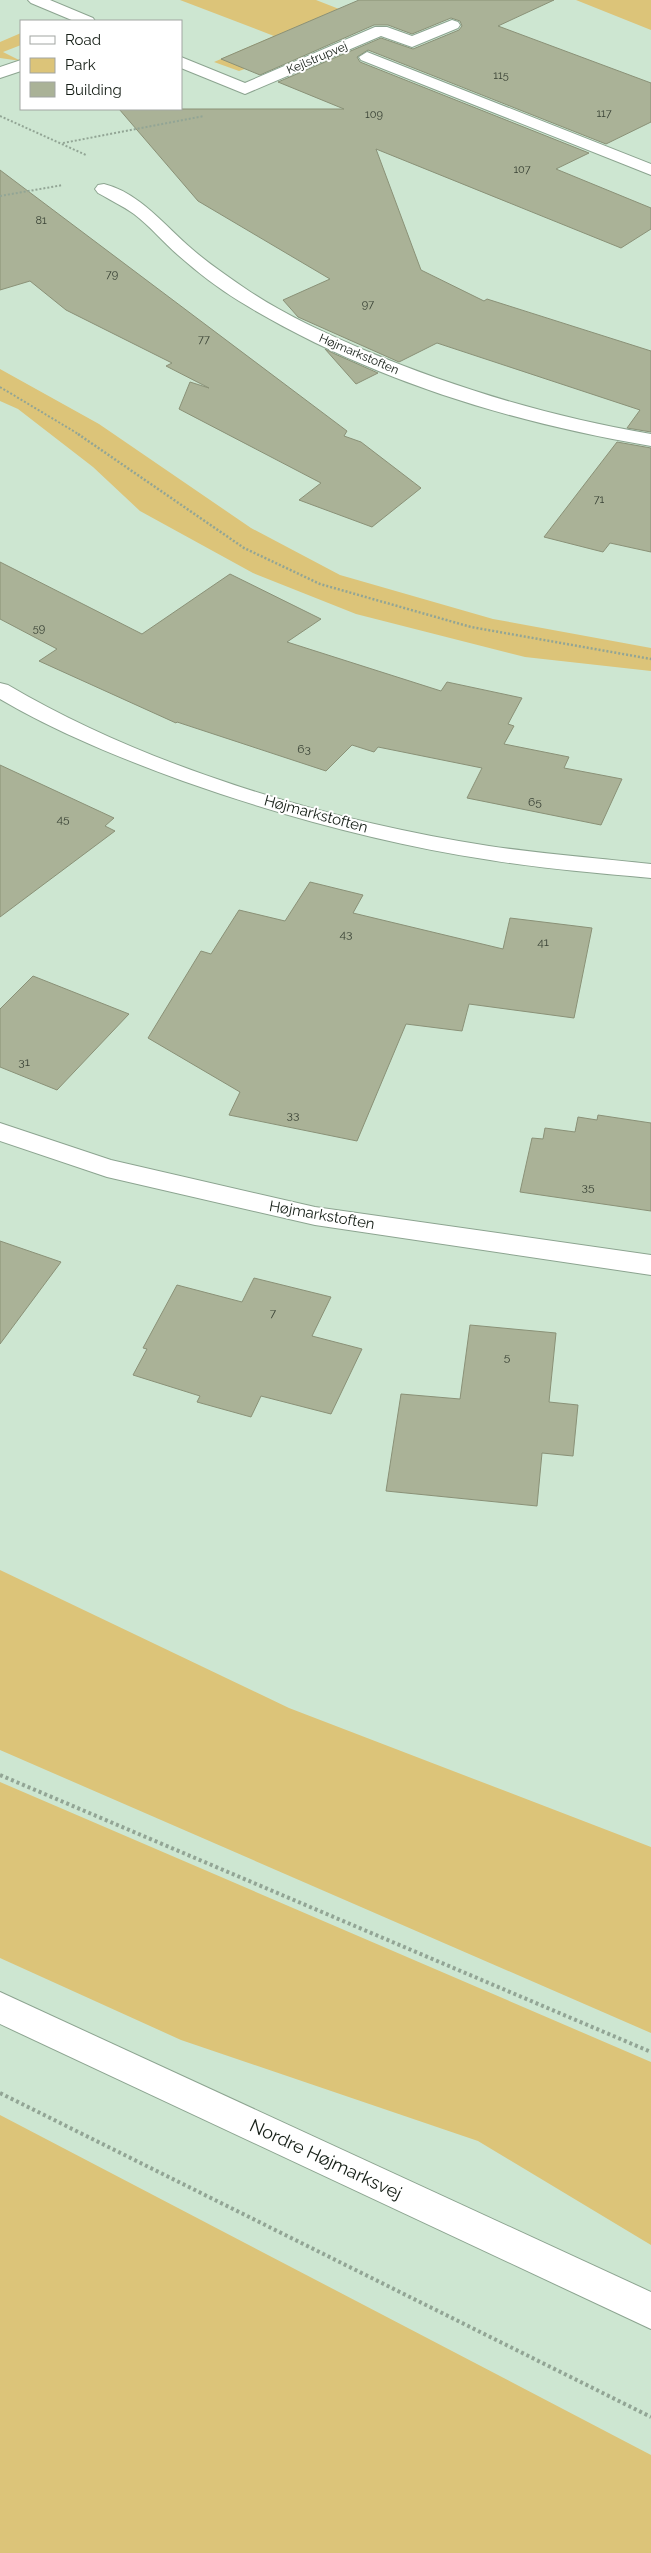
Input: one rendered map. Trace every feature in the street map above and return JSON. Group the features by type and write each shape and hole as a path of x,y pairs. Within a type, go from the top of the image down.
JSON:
{"street":[{"path":"36,0 85,20"},
{"name":"Kejlstrupvej","path":"182,62 245,89 381,30 412,42 452,25"},
{"path":"367,57 651,170"},
{"path":"0,73 20,65"},
{"name":"Højmarkstoften","path":"104,190 140,210 186,253 244,296 316,336 401,372 497,405 604,432 651,440"},
{"name":"Højmarkstoften","path":"0,690 20,702 119,750 231,792 336,821 489,853 651,871"},
{"name":"Højmarkstoften","path":"0,1132 107,1168 315,1216 651,1265"},
{"name":"Nordre Højmarksvej","path":"0,2007 651,2310"}],"path":[{"path":"0,116 63,144"},
{"path":"0,196 58,185 104,190"},
{"path":"0,387 91,442 244,548 320,584 472,627 651,659"},
{"path":"0,1775 651,2052"},
{"path":"0,2093 651,2417"}],"green space":[{"path":"180,0 316,0 375,23 239,71 214,62 274,36"},
{"path":"576,0 651,0 651,30"},
{"path":"20,33 20,45 3,52 20,61 0,58 0,42"},
{"path":"0,369 99,424 251,528 340,575 493,619 651,648 651,671 525,657 356,614 253,573 140,511 93,467 18,409 0,401"},
{"path":"0,1570 289,1708 651,1847 651,2033 0,1750"},
{"path":"0,1782 651,2062 651,2245 478,2141 181,2040 0,1958"},
{"path":"0,2115 651,2455 651,2553 0,2553"}],"building":[{"path":"359,0 554,0 498,26 651,83 651,122 606,144 368,50 357,57 360,62 589,153 556,169 651,208 651,229 621,248 376,149 421,270 484,301 487,299 651,351 651,432 627,428 640,410 437,343 399,362 298,317 283,300 330,279 198,201 120,110 344,109 278,82 381,38 413,49 459,30 462,26 460,21 451,18 412,34 388,25 374,25 260,75 221,59"},
{"path":"0,170 347,431 344,436 361,442 421,488 372,527 299,500 321,483 179,409 190,382 209,388 166,366 172,363 66,310 30,281 0,290"},
{"path":"325,349 335,354 378,373 356,384"},
{"path":"617,442 651,448 651,552 610,543 603,552 544,537"},
{"path":"0,562 142,634 230,574 321,619 287,642 441,691 447,682 522,698 508,724 514,726 504,744 569,757 564,768 622,779 601,825 467,798 482,768 378,747 374,752 352,745 326,771 176,723 39,661 57,649 0,619"},
{"path":"0,765 114,818 105,826 115,831 0,917"},
{"path":"310,882 363,895 353,913 503,949 510,918 592,928 574,1018 469,1004 462,1031 406,1024 357,1141 229,1115 240,1092 148,1038 201,951 211,954 239,910 285,921"},
{"path":"33,976 129,1014 57,1090 0,1067 0,1009"},
{"path":"598,1115 651,1123 651,1211 520,1192 532,1138 543,1139 545,1128 575,1132 578,1117 597,1120"},
{"path":"0,1241 61,1262 0,1344"},
{"path":"254,1278 331,1297 312,1336 362,1349 331,1414 261,1396 251,1417 197,1402 200,1396 133,1375 147,1349 143,1348 177,1285 242,1302"},
{"path":"470,1325 556,1333 549,1402 578,1405 573,1456 542,1453 537,1506 386,1491 401,1394 460,1399"}]}
